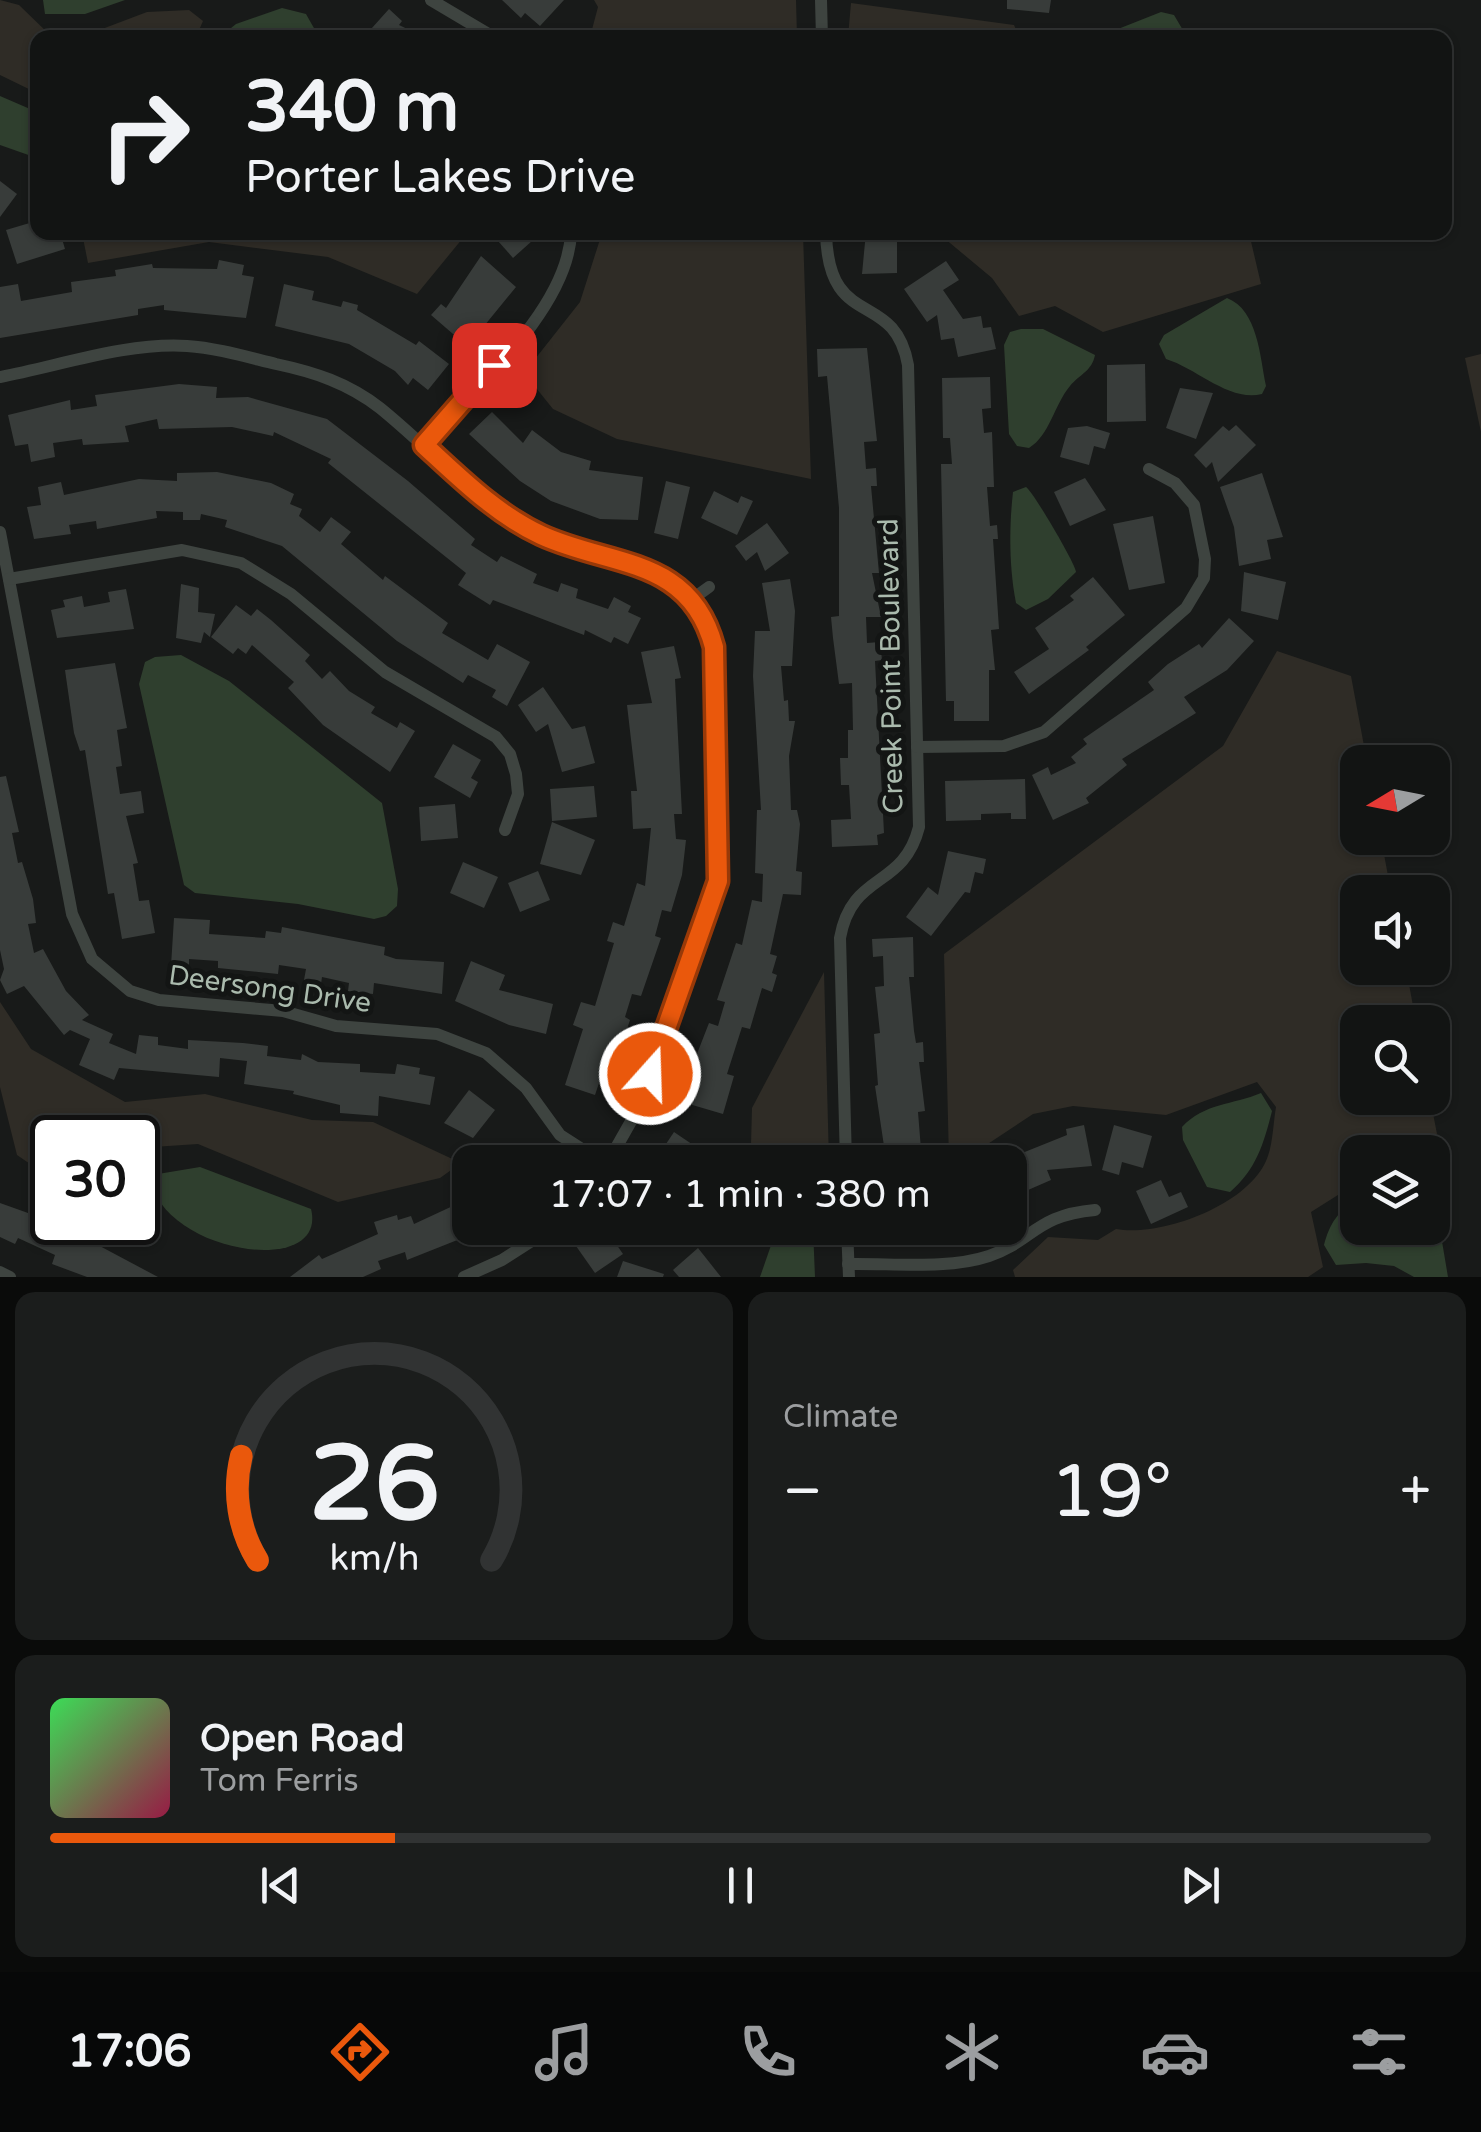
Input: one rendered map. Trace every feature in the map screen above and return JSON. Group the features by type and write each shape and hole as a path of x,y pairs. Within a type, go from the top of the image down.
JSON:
{"street":[{"path":"431,0 482,30"},
{"path":"821,0 822,30"},
{"path":"424,445 544,308 560,282 569,240"},
{"name":"Creek Point Boulevard","path":"827,240 831,277 842,294 895,326 908,364 919,827 912,853 898,870 854,896 844,918 840,938 846,1145"},
{"path":"0,377 151,348 208,349 332,378 377,406 516,521 570,547 636,564 666,578 691,600 709,627 716,670 718,881 638,1109 616,1145"},
{"path":"917,747 1004,746 1044,732 1186,608 1204,578 1205,559 1194,505 1176,483 1149,469"},
{"name":"Deersong Drive","path":"0,532 72,914 79,937 108,977 130,991 160,1000 283,1011 336,1026 437,1034 486,1053 509,1070 560,1135 577,1145"},
{"path":"9,579 182,550 241,563 291,594 386,672 496,737 516,774 518,794 505,830"},
{"path":"691,600 708,587"},
{"path":"847,1245 848,1270 962,1261 990,1256 1053,1217 1095,1210"},
{"path":"464,1277 525,1245"},
{"path":"0,1272 10,1277"}],"shaded area":[{"path":"0,0 19,5 45,30 30,30 30,90 0,75"},
{"path":"43,0 125,0 85,14 45,14"},
{"path":"594,0 796,0 797,30 592,30 598,7"},
{"path":"851,3 1014,25 1016,30 849,30"},
{"path":"282,8 306,14 315,30 229,30"},
{"path":"189,10 203,21 199,30 99,30 147,12"},
{"path":"1161,12 1174,15 1183,30 1110,30"},
{"path":"0,96 30,109 30,156 0,145"},
{"path":"84,240 461,240 417,294 328,257 209,242 88,263"},
{"path":"600,240 803,240 811,479 617,439 553,409 524,373 580,302"},
{"path":"946,240 1251,240 1261,284 1103,332 1055,306 1019,316 992,278"},
{"path":"1227,298 1245,313 1256,336 1266,386 1262,394 1226,389 1166,359 1159,344 1164,335"},
{"path":"1043,329 1095,355 1065,394 1042,436 1029,448 1017,446 1009,434 1004,345 1010,332"},
{"path":"1481,354 1481,432 1465,358"},
{"path":"1026,487 1054,528 1076,572 1048,599 1026,610 1016,603 1010,533 1013,492"},
{"path":"1277,651 1351,676 1364,745 1340,745 1340,855 1384,855 1388,875 1340,875 1340,985 1409,985 1413,1005 1340,1005 1340,1115 1433,1115 1437,1134 1340,1135 1340,1194 1311,1212 1323,1267 1308,1277 1015,1277 1013,1270 1048,1237 1098,1240 1116,1229 1178,1223 1240,1192 1266,1161 1276,1107 1257,1082 1166,1115 1073,1106 1033,1114 986,1145 949,1145 944,954 1223,746"},
{"path":"181,655 229,681 382,803 398,889 397,906 386,916 374,919 298,904 195,893 184,885 139,684 145,662"},
{"path":"824,972 829,1145 751,1145 752,1108"},
{"path":"0,1002 31,1049 125,1102 205,1094 312,1120 373,1122 452,1159 452,1169 440,1178 338,1202 198,1144 160,1147 160,1115 30,1115 30,1164 17,1155 0,1087"},
{"path":"1261,1093 1272,1111 1253,1165 1230,1192 1207,1187 1183,1140 1182,1127 1209,1109"},
{"path":"200,1167 311,1209 310,1230 296,1244 273,1250 214,1241 186,1227 164,1207 160,1199 160,1174"},
{"path":"1340,1213 1340,1245 1443,1245 1448,1277 1414,1277 1394,1266 1366,1263 1336,1265 1324,1245"},
{"path":"771,1245 814,1245 815,1277 760,1277"}],"building":[{"path":"502,0 564,0 540,26 525,13 521,18"},
{"path":"1007,0 1051,0 1049,13 1007,9"},
{"path":"389,9 402,21 399,25 409,30 370,30"},
{"path":"0,181 17,194 0,217"},
{"path":"30,223 30,240 62,240 65,249 17,264 6,230"},
{"path":"497,240 533,240 513,258"},
{"path":"865,240 897,240 897,273 862,274"},
{"path":"481,256 516,287 480,331 473,325 460,340 431,315 441,304 446,308"},
{"path":"219,260 244,265 242,275 254,277 246,318 164,310 164,305 138,309 138,315 0,338 0,287 18,284 21,301 72,292 71,282 116,276 115,270 152,264 153,268 217,269"},
{"path":"946,261 959,280 943,290 963,319 981,316 983,328 991,327 996,349 958,357 954,338 941,340 937,315 927,322 904,289"},
{"path":"284,284 314,291 312,300 341,307 343,301 358,305 357,310 416,345 419,341 449,364 428,390 413,378 408,385 395,371 349,344 275,326"},
{"path":"867,348 877,441 864,442 866,469 876,468 877,486 871,486 879,573 872,573 881,617 866,617 867,643 880,642 882,660 875,661 884,833 877,835 878,845 832,847 831,820 851,819 849,785 841,785 840,758 848,758 848,730 853,730 852,683 839,684 833,638 831,617 839,616 839,508 827,376 818,377 817,349"},
{"path":"1145,364 1146,421 1107,422 1107,365"},
{"path":"990,377 991,408 982,409 984,433 992,432 994,487 987,487 990,526 997,525 998,539 993,539 999,629 991,630 995,670 989,670 989,721 954,721 954,701 946,701 941,464 952,464 950,438 943,438 942,378"},
{"path":"179,384 217,387 216,398 248,397 327,419 408,481 475,539 471,545 497,562 501,556 537,574 533,583 558,592 561,583 578,589 576,598 608,609 614,597 631,606 628,612 641,618 628,644 614,637 611,643 585,630 584,635 493,600 490,605 458,585 466,573 328,463 331,459 274,432 273,436 232,427 159,429 157,419 125,426 129,442 83,445 82,439 53,443 55,457 31,462 28,444 15,446 8,415 70,400 71,410 97,406 95,395"},
{"path":"1180,388 1213,393 1196,439 1166,428"},
{"path":"492,412 523,443 532,430 561,452 591,461 589,470 643,477 638,520 600,519 551,501 520,481 469,434"},
{"path":"1236,425 1256,445 1218,482 1212,462 1206,468 1194,455 1223,426 1229,431"},
{"path":"1087,426 1110,433 1105,449 1094,446 1089,465 1060,457 1068,428"},
{"path":"217,472 271,483 294,494 290,504 302,509 299,516 320,532 331,517 351,532 341,544 383,580 385,576 448,623 442,633 488,660 497,644 530,662 507,706 492,697 496,690 468,675 463,683 397,641 282,546 225,527 227,520 201,514 200,520 183,520 183,512 156,511 157,518 97,529 96,521 69,525 71,534 34,539 27,507 41,505 38,487 61,482 64,495 139,479 177,481 177,473"},
{"path":"1262,473 1283,537 1267,540 1271,559 1239,566 1234,527 1220,487"},
{"path":"1085,478 1106,510 1070,526 1054,492"},
{"path":"666,481 690,487 678,539 654,533"},
{"path":"714,491 738,503 741,496 753,501 737,535 701,518"},
{"path":"1153,516 1165,583 1129,590 1113,524"},
{"path":"767,523 789,553 765,571 757,552 746,561 735,546"},
{"path":"1244,572 1286,582 1278,620 1241,611"},
{"path":"1093,577 1125,615 1086,647 1089,650 1029,694 1014,672 1049,649 1035,628 1074,600 1070,596"},
{"path":"790,579 795,611 792,666 781,666 789,721 795,721 789,756 791,810 797,810 800,824 796,871 802,872 801,895 783,894 770,954 777,956 772,973 777,975 772,992 762,988 750,1029 742,1027 727,1074 734,1076 723,1114 689,1104 694,1084 686,1082 709,1023 718,1026 725,1002 717,1000 736,943 742,945 752,900 762,902 763,874 755,873 757,810 761,810 753,676 755,631 770,631 762,583"},
{"path":"181,584 199,588 198,612 215,614 210,637 204,632 201,643 176,638"},
{"path":"126,589 134,629 57,638 51,610 65,607 63,600 82,596 84,607 110,602 108,592"},
{"path":"236,605 251,616 257,609 271,620 310,655 305,661 322,679 330,671 349,691 375,707 371,713 397,728 400,722 415,731 390,772 323,725 288,688 294,682 252,645 246,654 238,648 233,654 211,637"},
{"path":"1229,618 1254,641 1227,670 1184,697 1196,713 1122,759 1127,765 1086,798 1089,803 1053,820 1032,775 1048,767 1051,775 1076,763 1071,757 1087,744 1083,739 1154,690 1148,682 1199,644 1202,648"},
{"path":"674,646 681,678 675,679 682,814 674,814 676,839 686,840 682,875 671,912 662,910 655,936 661,938 641,996 632,994 625,1017 630,1020 610,1080 601,1077 595,1095 565,1085 583,1029 573,1025 581,1002 595,1006 614,943 607,941 613,922 624,926 637,883 645,886 651,828 633,829 631,791 637,791 627,705 652,703 641,652"},
{"path":"115,663 127,728 117,730 122,766 116,767 120,794 141,791 144,813 126,816 138,863 133,864 139,901 149,900 155,933 122,939 114,893 108,894 85,750 80,751 74,733 65,670"},
{"path":"543,687 572,729 585,726 595,763 562,772 548,724 536,732 518,705"},
{"path":"453,744 481,760 471,778 478,782 470,798 434,777"},
{"path":"6,776 19,832 12,833 18,863 22,862 33,899 36,923 28,924 34,953 43,949 66,991 89,1015 82,1020 113,1034 109,1043 136,1054 139,1035 158,1037 158,1045 188,1049 188,1040 243,1043 268,1046 267,1056 301,1060 302,1054 318,1062 360,1064 360,1072 395,1074 397,1064 420,1068 419,1074 435,1077 430,1105 379,1096 378,1116 340,1113 340,1105 293,1094 294,1091 244,1084 247,1061 220,1058 219,1077 119,1068 114,1080 79,1065 90,1039 70,1030 64,1035 24,986 7,994 0,980 4,969 0,950 0,777"},
{"path":"1025,779 1026,819 1011,819 1011,813 981,814 981,820 946,821 945,781"},
{"path":"594,786 597,817 552,821 550,789"},
{"path":"455,804 458,838 421,841 419,807"},
{"path":"552,822 595,840 581,875 540,864"},
{"path":"948,851 986,859 983,874 975,872 970,893 965,892 931,936 906,917 928,887 938,895"},
{"path":"463,862 498,877 484,908 450,893"},
{"path":"538,871 550,900 520,912 508,883"},
{"path":"174,918 210,920 209,934 265,938 266,931 281,933 282,927 385,947 384,955 396,959 444,962 442,994 374,983 373,994 348,991 349,983 322,977 321,984 304,980 306,969 279,965 278,974 218,968 218,961 189,959 189,967 171,966"},
{"path":"913,937 914,977 909,977 916,1043 923,1042 924,1062 919,1062 925,1111 918,1112 921,1145 884,1145 875,1086 878,1085 874,1034 880,1033 875,987 884,986 883,956 873,957 872,939"},
{"path":"471,961 505,975 499,990 553,1004 546,1034 509,1025 455,1001"},
{"path":"469,1090 495,1110 473,1138 444,1123"},
{"path":"1084,1125 1092,1166 1047,1170 1051,1180 1027,1191 1027,1151 1067,1135 1066,1129"},
{"path":"1114,1125 1152,1136 1143,1168 1122,1162 1119,1175 1102,1170"},
{"path":"674,1132 693,1145 665,1145"},
{"path":"1161,1180 1169,1197 1181,1192 1188,1207 1151,1224 1136,1191"},
{"path":"0,1203 30,1214 30,1244 18,1238 15,1244 0,1237"},
{"path":"452,1206 452,1242 407,1260 405,1252 378,1261 381,1269 363,1277 290,1277 319,1255 322,1259 378,1234 374,1222 397,1215 398,1220 411,1216 414,1224"},
{"path":"33,1245 98,1245 158,1277 87,1277 52,1264 55,1255"},
{"path":"617,1245 623,1254 595,1273 576,1246"},
{"path":"698,1248 721,1277 679,1277 673,1270"},
{"path":"623,1261 664,1274 663,1277 617,1277"}],"route":[{"path":"494,365 424,445 504,514 540,534 570,547 636,564 666,578 691,600 709,627 714,647 718,881 650,1074"}]}
